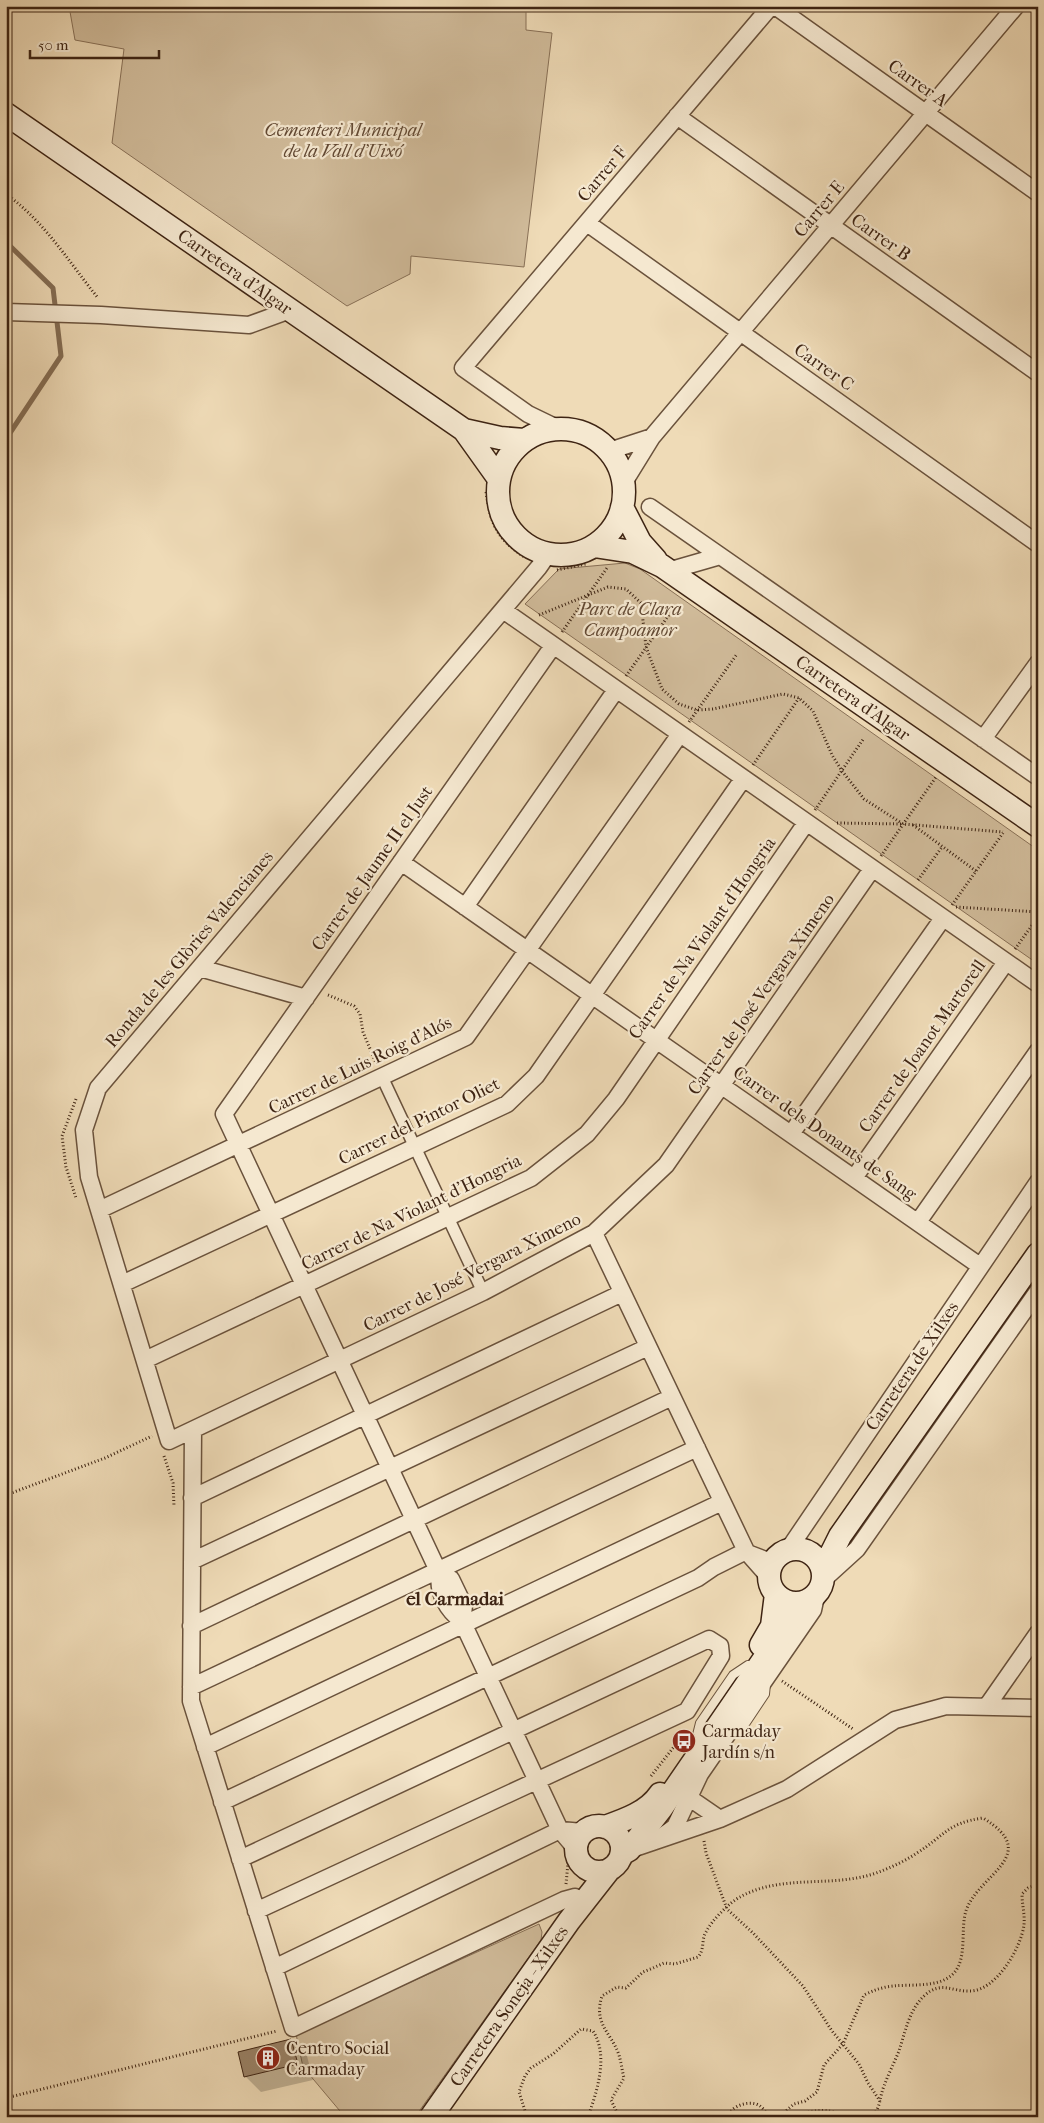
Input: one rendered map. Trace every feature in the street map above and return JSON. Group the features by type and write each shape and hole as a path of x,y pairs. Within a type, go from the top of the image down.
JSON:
{"main road":[{"name":"Carretera d'Algar","path":"6,114 464,430 499,479"},
{"path":"557,428 577,430 594,438 609,451 619,467 623,484 622,507 616,522 606,536 594,546 580,552 564,555 548,554 530,547 514,535 503,518 498,499 499,479 504,464 512,451 524,440 540,432 557,428"},
{"name":"Carretera d'Algar","path":"464,430 500,438 524,440"},
{"name":"Carretera d'Algar","path":"622,507 640,542 665,569"},
{"name":"Carretera d'Algar","path":"594,546 633,552 665,569 1038,826"},
{"name":"Carretera de Xilxes","path":"569,1920 661,1809 815,1587 840,1536 1038,1254"},
{"name":"Carretera de Xilxes","path":"605,1827 627,1819 654,1803 703,1751 748,1665 772,1626 783,1566 840,1536"},
{"path":"815,1556 815,1587 789,1602 783,1566 815,1556"},
{"path":"569,1920 576,1897 581,1849 590,1828 605,1827 617,1834 621,1841 620,1858 595,1872 581,1849"},
{"name":"Carretera Soneja - Xilxes","path":"432,2117 569,1920"}],"street":[{"name":"Carrer F","path":"557,428 528,414 463,368 771,6"},
{"name":"Carrer A","path":"775,6 1038,193"},
{"name":"Carrer E","path":"623,484 652,437 1016,6"},
{"name":"Carrer B","path":"677,116 1038,373"},
{"name":"Carrer C","path":"587,223 1038,544"},
{"path":"11,312 82,314 249,325 290,310"},
{"path":"609,451 652,437"},
{"path":"650,507 1038,777"},
{"name":"Ronda de les Glòries Valencianes","path":"170,1441 89,1177 84,1130 98,1088 503,610 548,554"},
{"path":"665,569 720,556"},
{"path":"503,610 1038,984"},
{"name":"Carrer de Jaume II el Just","path":"239,1144 224,1114 552,646"},
{"path":"983,739 1038,663"},
{"path":"465,907 616,690"},
{"name":"Carrer de Luis Roig d'Alós","path":"99,1210 466,1037 680,734"},
{"name":"Carrer del Pintor Oliet","path":"122,1284 507,1104 536,1076 743,779"},
{"name":"Carrer de Na Violant d'Hongria","path":"145,1360 531,1178 587,1134 616,1099 806,822"},
{"name":"Carrer dels Donants de Sang","path":"401,862 980,1266"},
{"name":"Carrer de José Vergara Ximeno","path":"170,1441 483,1292 594,1233 666,1165 872,868"},
{"path":"792,1134 943,918"},
{"name":"Carrer de Joanot Martorell","path":"854,1178 1006,962"},
{"path":"200,968 309,992"},
{"path":"918,1222 1038,1051"},
{"path":"385,1076 415,1147 483,1292"},
{"path":"239,1144 439,1573 451,1579 464,1606 463,1623 560,1830 581,1849"},
{"name":"Carretera de Xilxes","path":"783,1566 980,1266 1038,1182"},
{"path":"594,1233 746,1551 758,1558 783,1566"},
{"name":"Carretera de Xilxes","path":"653,1843 675,1827 700,1774 703,1751 770,1673 813,1610 815,1587 857,1549 1038,1291"},
{"path":"192,1498 622,1294"},
{"path":"192,1561 648,1348"},
{"path":"191,1626 672,1397"},
{"path":"193,1430 191,1701 293,2028 564,1900 576,1897"},
{"path":"191,1687 439,1573 697,1448"},
{"path":"205,1747 463,1623 722,1502"},
{"path":"222,1802 698,1578 714,1567 746,1551"},
{"path":"987,1706 1038,1633"},
{"path":"240,1859 709,1639 720,1646 721,1656 687,1711 256,1911"},
{"path":"620,1858 653,1843 720,1819 787,1789 895,1720 946,1706 1038,1708"},
{"path":"688,1797 720,1819"},
{"path":"274,1968 560,1830"}],"path":[{"path":"6,194 22,205 37,220 115,317"},
{"path":"552,646 609,565"},
{"path":"520,623 608,587 626,589 641,603 646,647 662,689 679,704 697,710 713,709 783,694 799,698 813,711 832,755 864,799 903,824"},
{"path":"616,690 673,609"},
{"path":"680,734 737,654"},
{"path":"743,779 799,698"},
{"path":"806,822 864,738"},
{"path":"872,868 939,772"},
{"path":"806,822 903,824 1003,832 951,907 1038,912"},
{"path":"913,825 976,871"},
{"path":"918,880 942,846"},
{"path":"1006,962 1038,916"},
{"path":"309,992 354,1006 360,1014 363,1032 376,1063 385,1076"},
{"path":"6,1495 105,1458 153,1436 170,1441"},
{"path":"770,1673 865,1739"},
{"path":"619,2117 611,2100 624,2078 619,2053 599,2015 602,1996 617,1987 626,1988 643,1972 664,1963 675,1964 698,1956 703,1947 705,1933 714,1920 739,1897 775,1885 794,1882 856,1879 878,1872 917,1854 956,1824 968,1820 983,1818 1006,1833 1011,1844 1010,1855 1002,1869 975,1896 966,1909 962,1924 961,1955 952,1974 936,1982 883,1987 864,1995 843,2044 824,2065 817,2092 806,2101 794,2104 781,2115 771,2117 756,2104 749,2104 734,2108 727,2117"},
{"path":"702,1826 706,1853 727,1909 803,1986 859,2064 880,2101"},
{"path":"871,2117 876,2114 883,2087 909,2021 924,1996 946,1986 970,1991 982,1989 994,1981 1010,1959 1022,1934 1025,1916 1022,1894 1028,1888 1038,1884"},
{"path":"6,2098 293,2028"},
{"path":"527,2117 519,2092 524,2076 581,2029 593,2031 596,2036 601,2066 588,2117"},
{"path":"795,2117 806,2112 827,2110 840,2112 847,2117"}],"green space":[{"name":"Cementeri Municipal de la Vall d'Uixó","path":"69,6 526,6 526,30 552,33 524,267 411,256 410,274 347,306 112,143 124,49 75,40"},
{"name":"Parc de Clara Campoamor","path":"625,563 640,569 1038,850 1038,964 525,604 559,569"},
{"path":"539,1924 542,1932 541,1940 415,2117 345,2117 303,2067 296,2034"}],"building":[{"name":"Centro Social Carmaday","path":"291,2039 298,2064 244,2077 238,2052"}],"waterway":[{"path":"6,242 53,288 61,356 6,439"}],"place":[{"name":"Carmaday Jardín s/n","path":"684,1741"},
{"name":"Centro Social Carmaday","path":"268,2058"}],"district":[{"name":"el Carmadai","path":"455,1598"}]}
